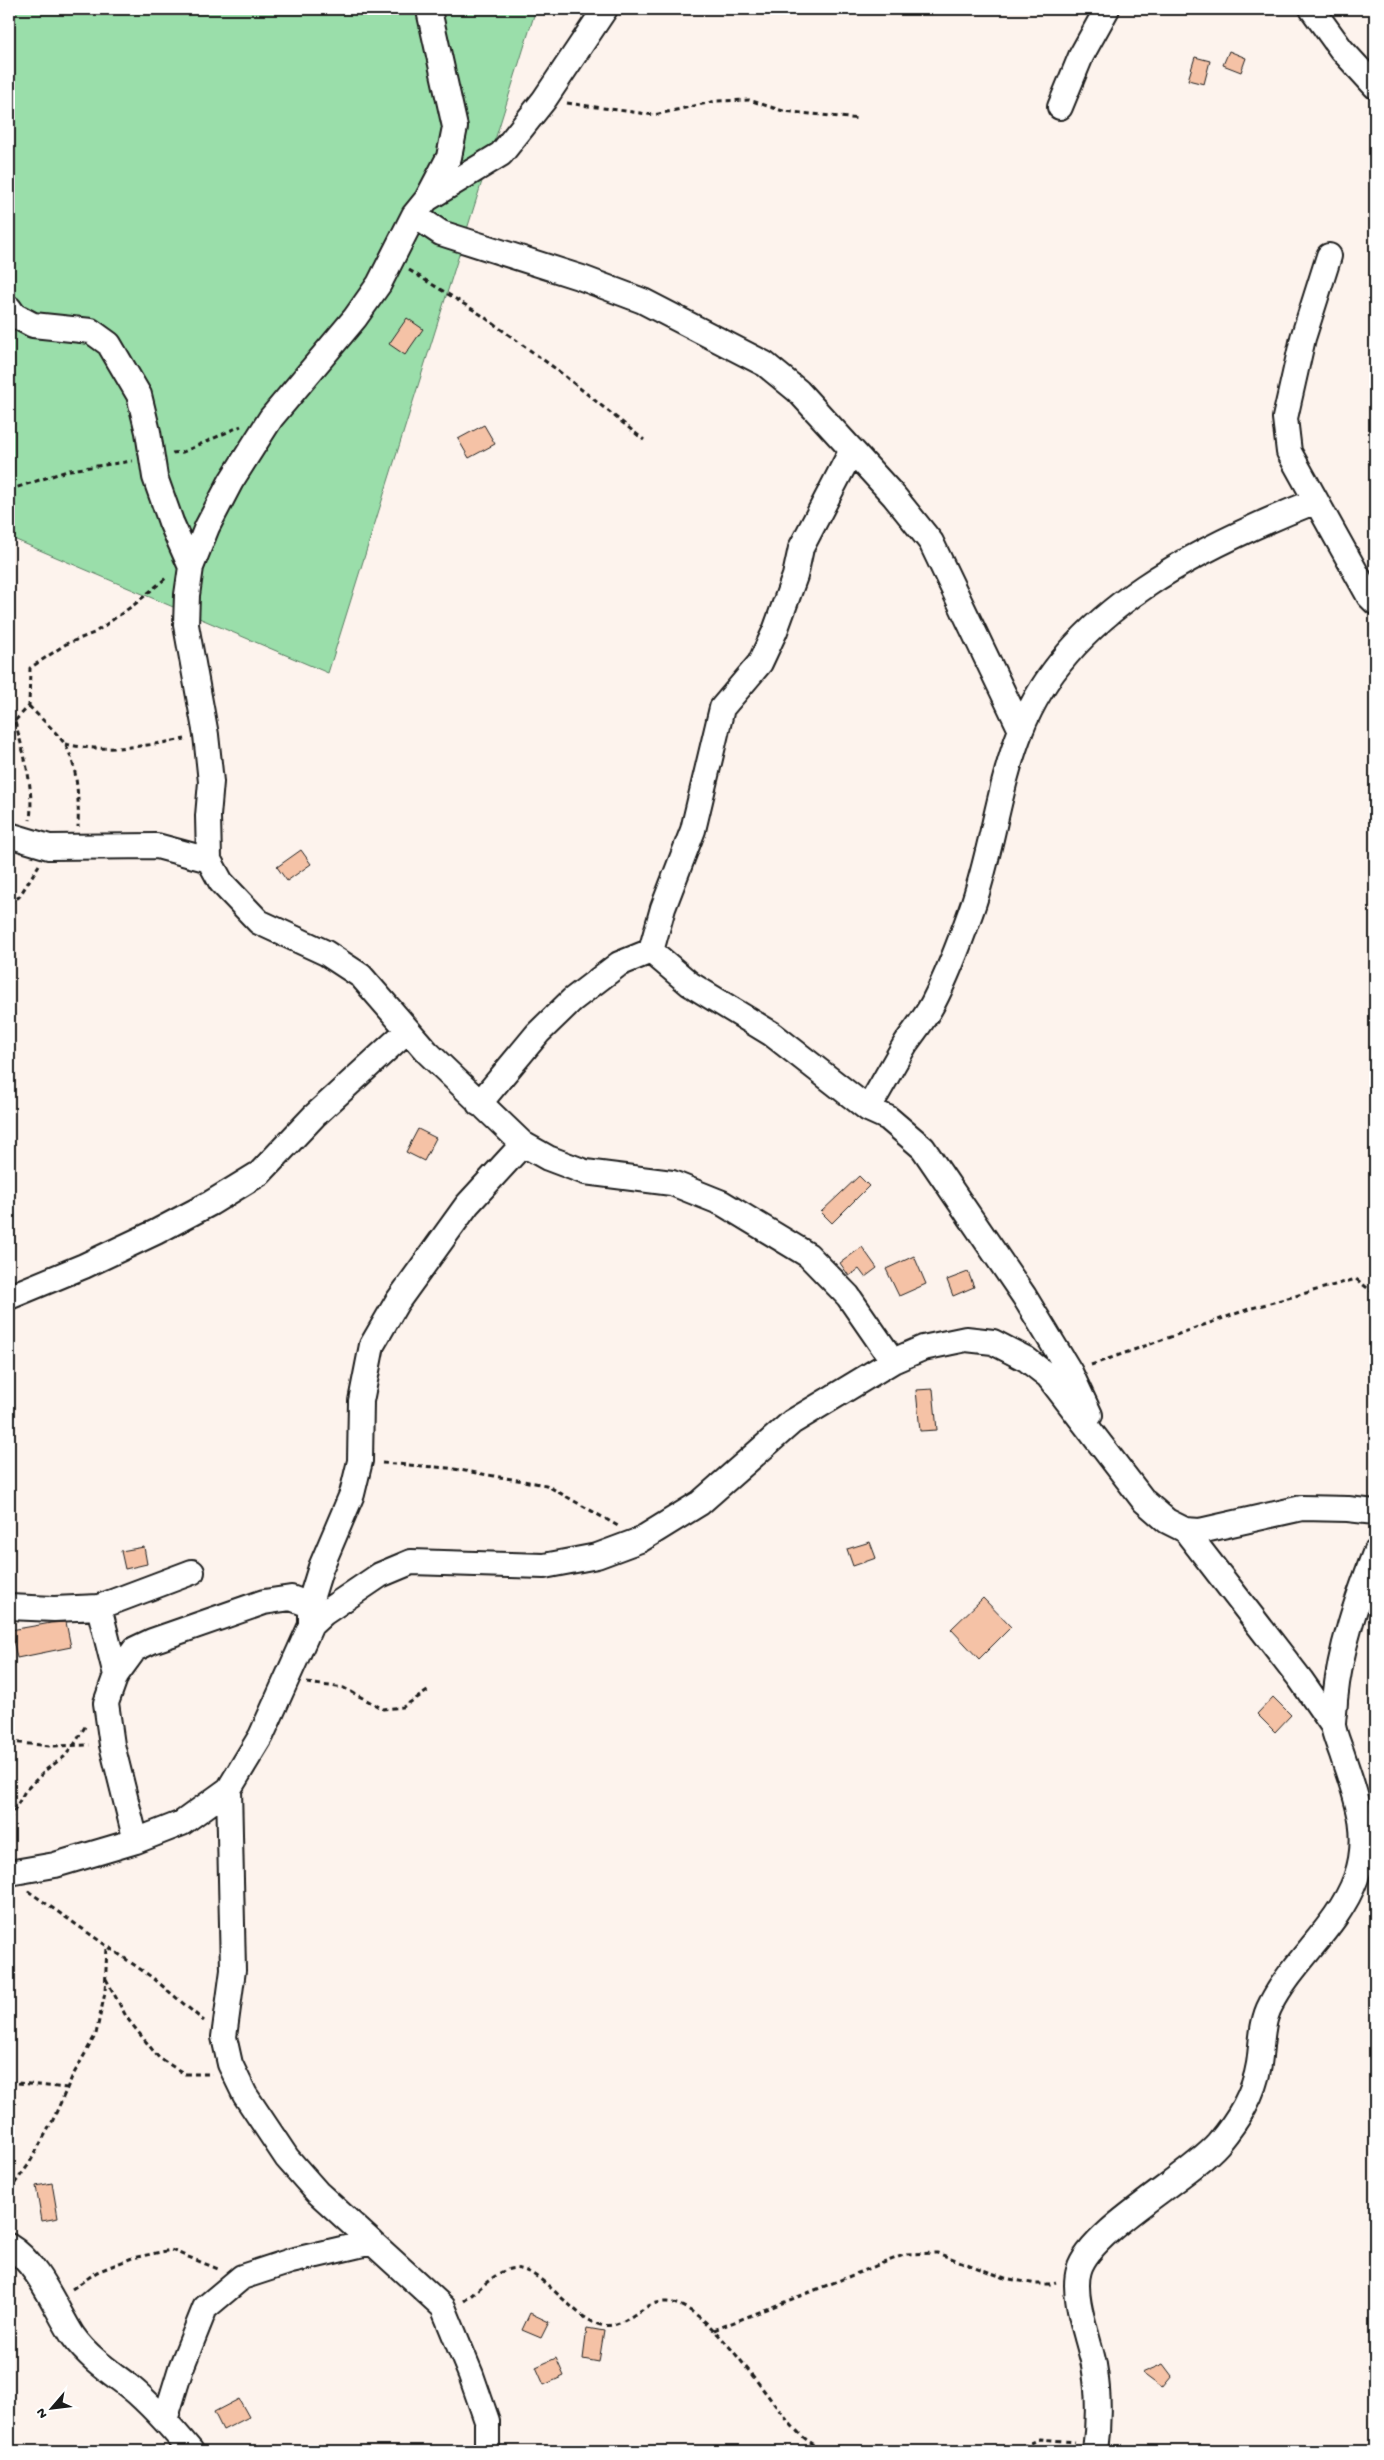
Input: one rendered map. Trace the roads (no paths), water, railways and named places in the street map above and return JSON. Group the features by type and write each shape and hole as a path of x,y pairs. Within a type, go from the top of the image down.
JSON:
{"street":[{"path":"188,562 231,481 276,412 355,318 379,284 449,156 455,127 430,15 431,9"},
{"path":"420,207 501,154 544,100 605,9"},
{"path":"1060,107 1081,56 1107,9"},
{"path":"1312,9 1340,49 1375,86"},
{"path":"420,207 441,234 582,278 643,301 756,359 798,391 852,450 931,542 960,597 1021,730"},
{"path":"1329,256 1303,338 1285,418 1289,452 1369,596 1375,602"},
{"path":"9,308 14,315 33,325 91,332 108,344 138,395 148,432 150,457 161,495 188,562 186,625 206,735 211,782 208,816 209,860 221,882 258,922 326,953 361,976 408,1030 479,1104 523,1144 548,1158 585,1172 672,1183 722,1202 808,1255 848,1296 893,1361"},
{"path":"651,951 663,908 693,830 722,708 760,663 775,631 795,576 801,548 852,450"},
{"path":"868,1109 906,1043 933,1004 953,958 984,873 1006,774 1021,730 1036,696 1069,654 1098,622 1132,594 1260,523 1316,501"},
{"path":"18,837 49,847 157,846 209,860"},
{"path":"479,1104 538,1033 572,1000 619,964 651,951"},
{"path":"651,951 690,984 772,1034 868,1109 888,1118 923,1148 1024,1296 1070,1372 1111,1460"},
{"path":"9,1297 84,1266 156,1232 211,1203 260,1173 314,1116 408,1030"},
{"path":"12,1877 136,1841 182,1823 228,1789 261,1736 284,1684 312,1616 312,1599 321,1567 352,1494 360,1461 361,1401 372,1344 397,1302 467,1204 523,1144"},
{"path":"312,1616 324,1613 380,1575 411,1562 544,1566 597,1556 640,1540 700,1503 792,1422 893,1361 924,1348 966,1339 993,1342 1026,1359 1048,1376 1144,1501 1167,1520 1185,1530 1301,1680 1333,1726 1362,1818 1362,1855 1355,1880 1323,1936 1288,1977 1270,2005 1262,2028 1258,2065 1252,2094 1216,2146 1113,2229 1088,2253 1079,2270 1078,2291 1099,2403 1095,2448"},
{"path":"1185,1530 1200,1531 1302,1508 1348,1508 1375,1512"},
{"path":"1333,1726 1337,1680 1348,1629 1375,1553"},
{"path":"9,1607 54,1610 99,1607 192,1572"},
{"path":"136,1841 112,1744 106,1703 116,1675 134,1650 152,1641 264,1602 291,1598 312,1616"},
{"path":"99,1607 116,1675"},
{"path":"228,1789 234,1970 224,2037 230,2064 246,2095 286,2158 317,2192 443,2307 471,2375 487,2421 487,2451"},
{"path":"165,2420 181,2368 205,2308 242,2277 291,2261 372,2242"},
{"path":"9,2246 30,2264 74,2337 94,2361 130,2388 165,2420 191,2451"}]}
